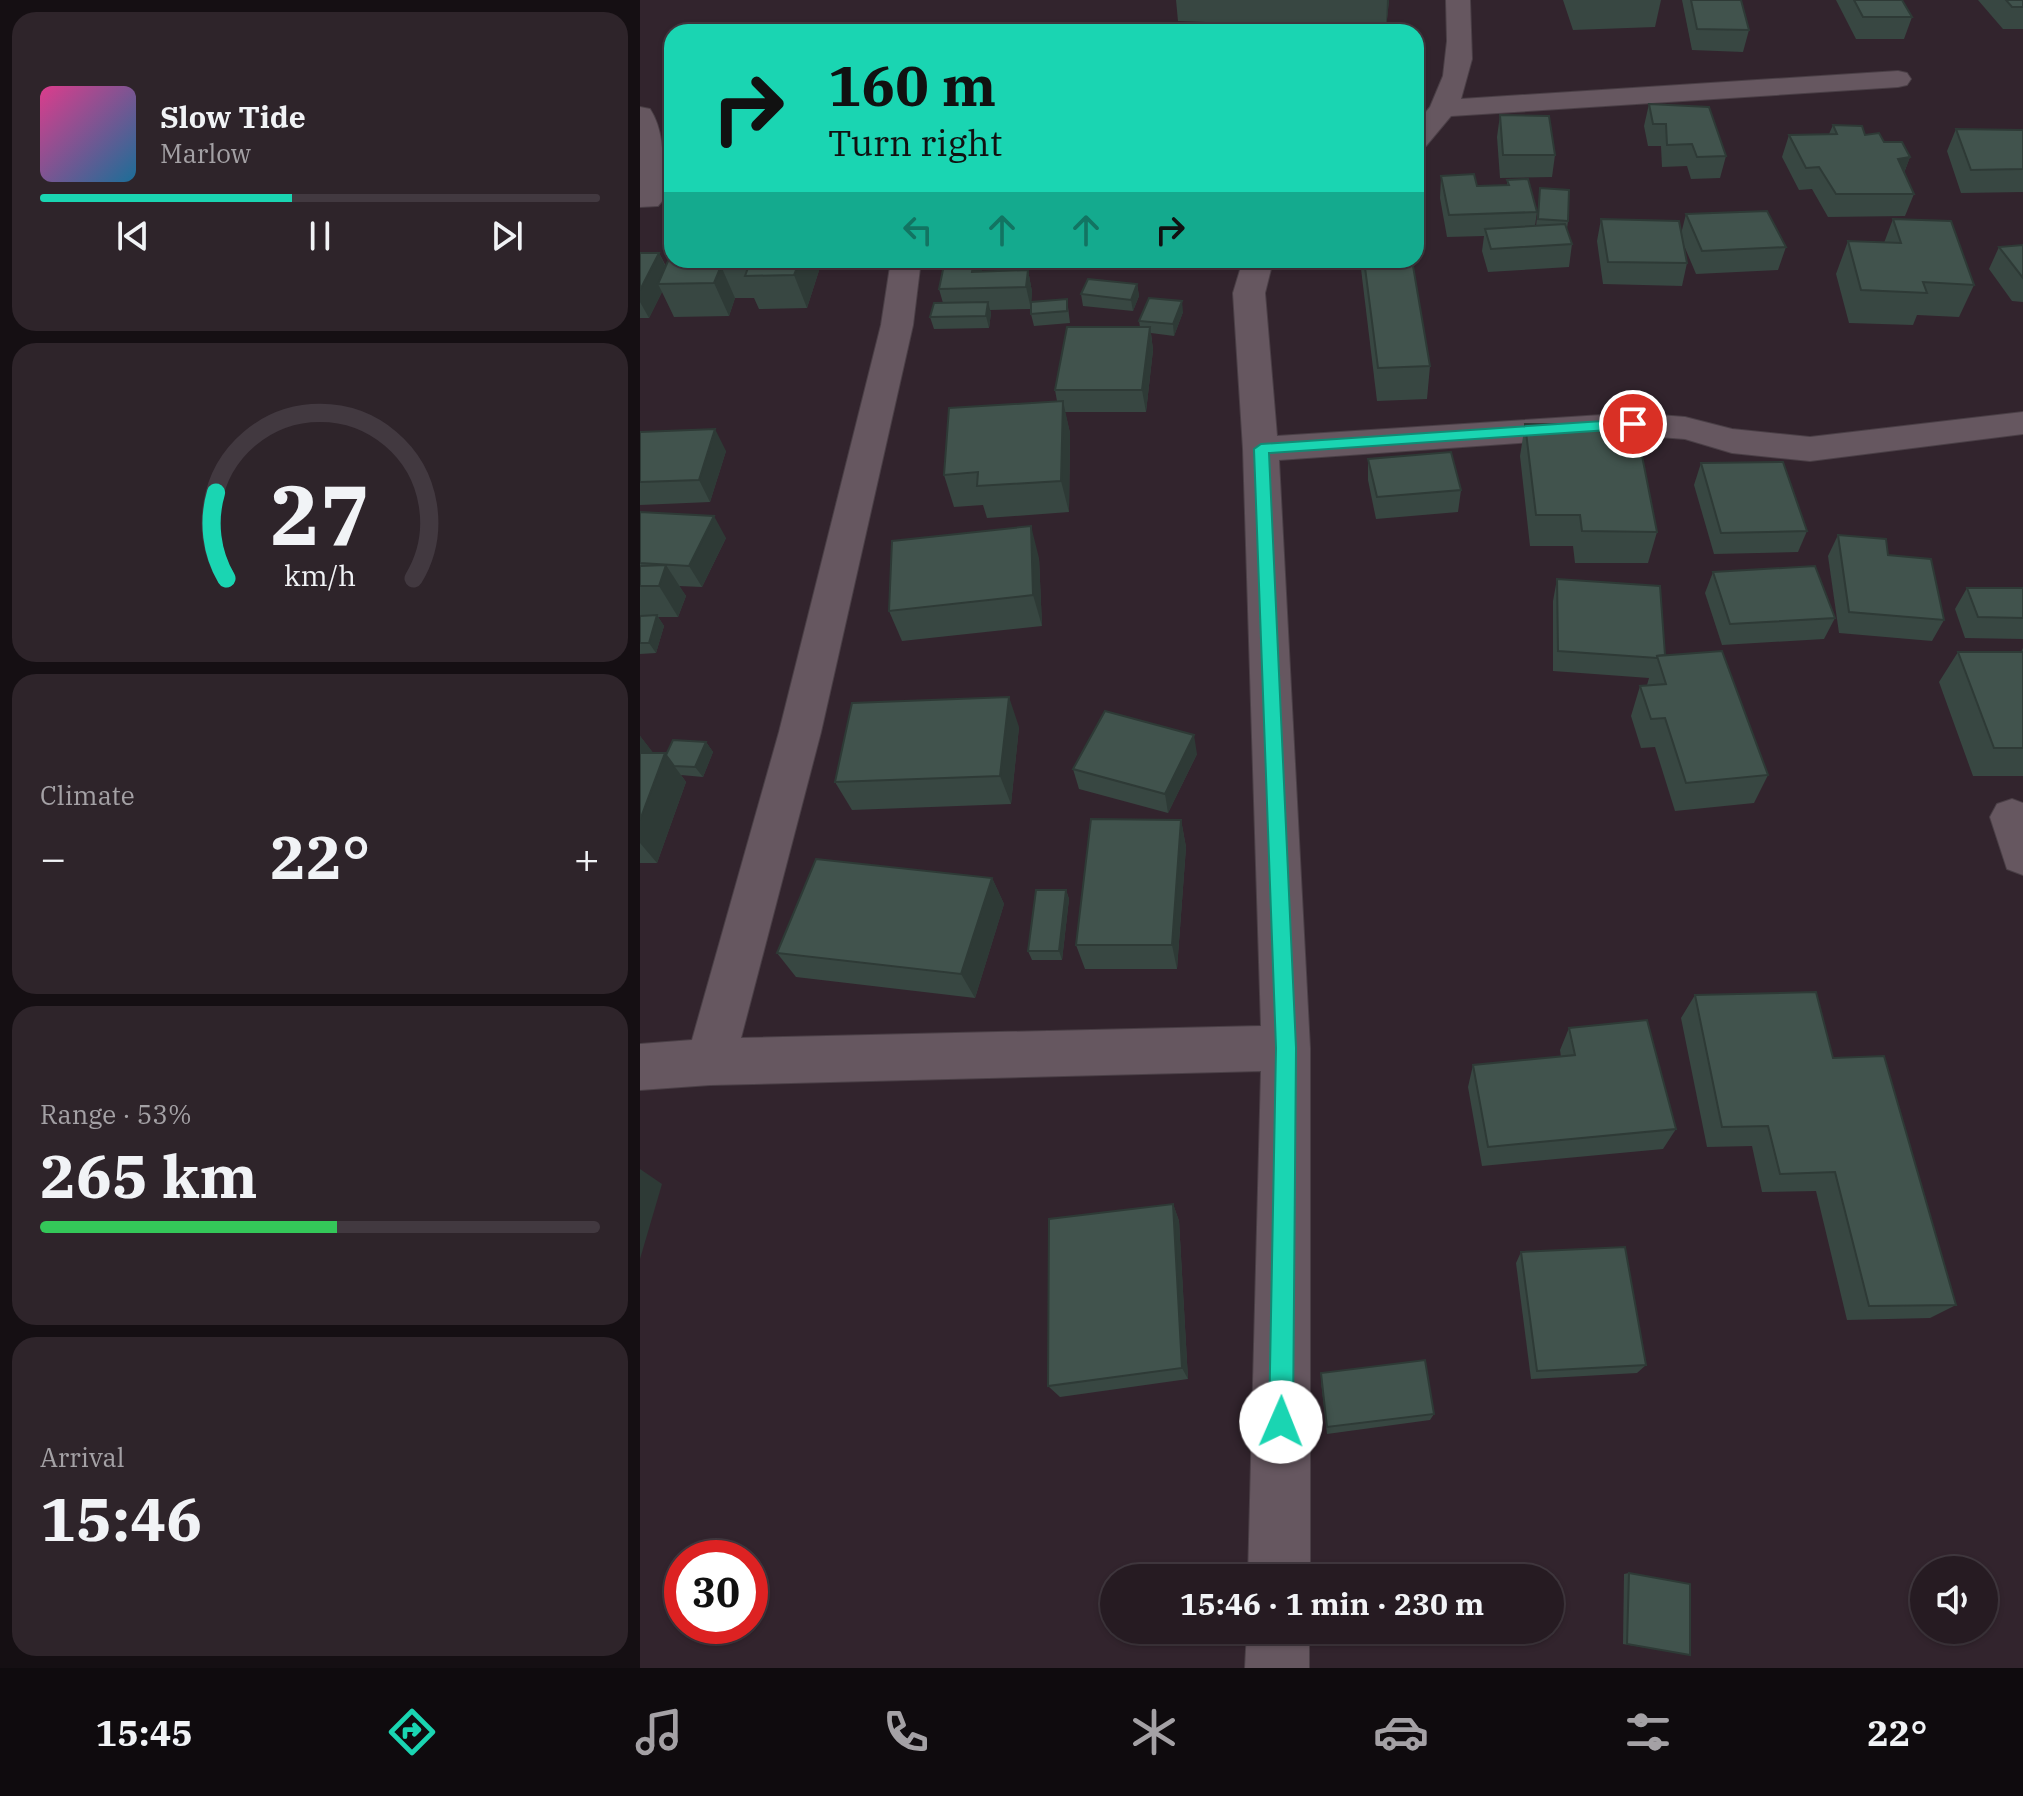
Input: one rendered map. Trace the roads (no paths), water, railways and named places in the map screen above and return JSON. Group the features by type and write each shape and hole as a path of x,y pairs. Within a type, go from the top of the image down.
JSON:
{"street":[{"path":"1424,133 1438,120 1458,80 1462,45 1458,0"},
{"path":"1444,108 1898,79"},
{"path":"640,115 648,143 653,200"},
{"path":"710,1062 800,732 897,325 905,268"},
{"path":"1250,268 1261,449 1286,1048 1279,1564"},
{"path":"1261,449 1633,424 1685,428 1732,441 1810,449 2023,423"},
{"path":"640,1067 710,1062 1286,1048"},
{"path":"1277,1668 1278,1644"}]}
